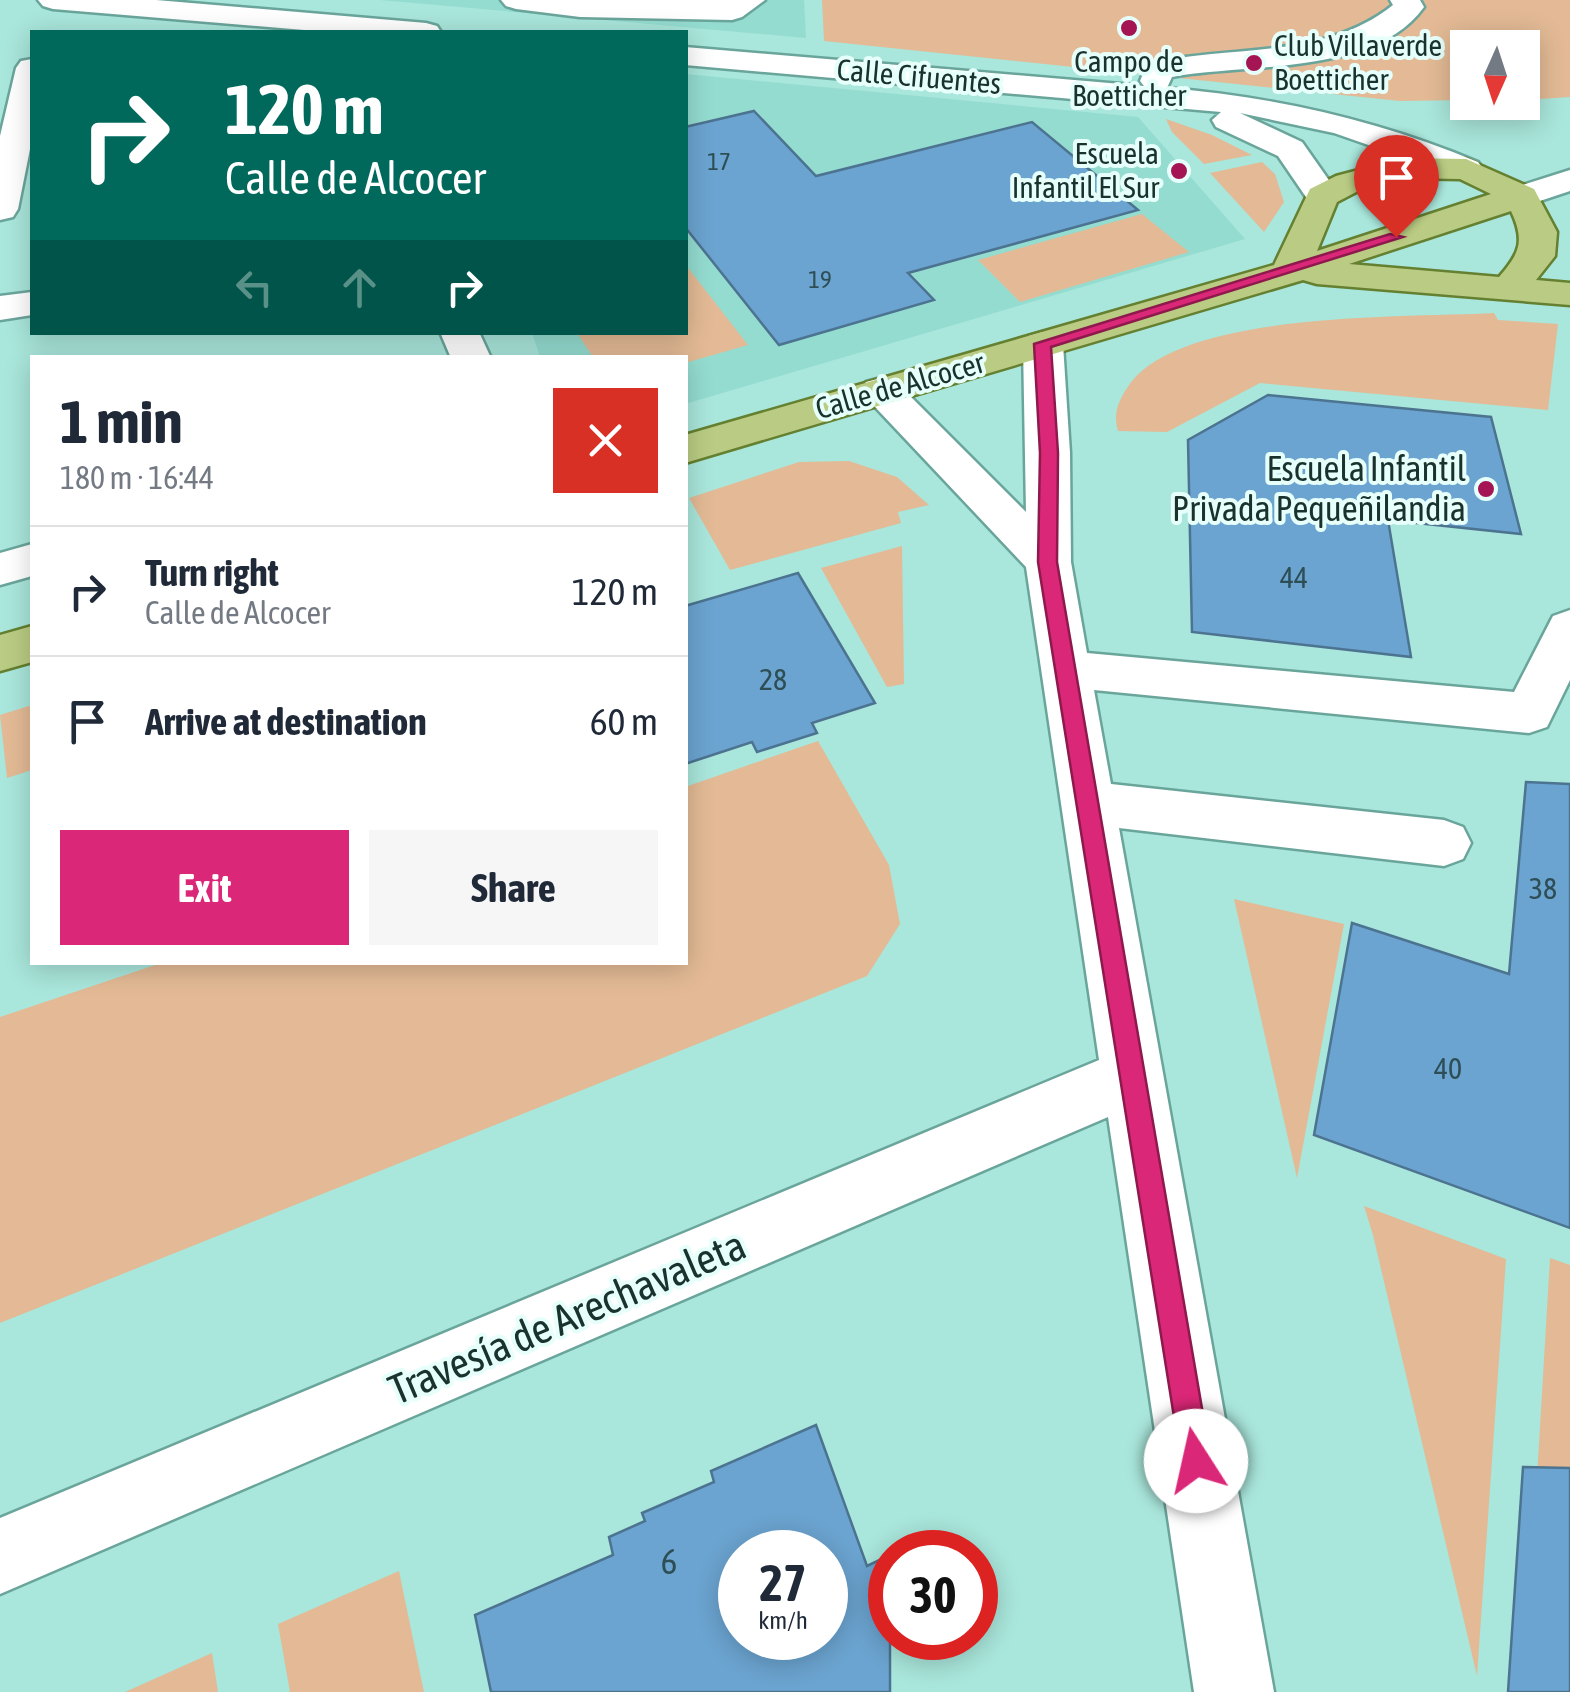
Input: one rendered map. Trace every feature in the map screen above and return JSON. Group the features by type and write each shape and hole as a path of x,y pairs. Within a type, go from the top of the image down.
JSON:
{"main road":[{"path":"1289,272 1322,196 1404,168 1466,168 1522,196 1554,241 1510,287"},
{"name":"Calle de Alcocer","path":"688,448 1289,272 1522,196"},
{"name":"Calle de Alcocer","path":"1289,272 1570,294"},
{"path":"0,653 30,645"}],"street":[{"path":"516,0 580,8 732,12 750,0"},
{"path":"1153,98 1158,71 1182,65 1262,60 1348,43 1389,28 1408,7 1405,0"},
{"path":"42,30 61,1 405,30"},
{"path":"1,200 8,146 30,54"},
{"name":"Calle Cifuentes","path":"688,56 1243,104 1341,124 1466,168"},
{"name":"Calle Cifuentes","path":"1153,98 1218,116 1290,149 1322,196"},
{"path":"1522,196 1570,180"},
{"path":"0,308 30,304"},
{"path":"1042,344 1049,453 1048,562 1234,1692"},
{"path":"881,391 1048,562"},
{"path":"0,569 30,561"},
{"path":"1065,669 1529,712 1570,628"},
{"path":"1087,803 1444,843"},
{"name":"Travesía de Arechavaleta","path":"0,1556 1133,1076"}],"shaded area":[{"path":"380,0 804,0 806,38"},
{"name":"Club Villaverde Boetticher","path":"822,0 1570,0 1570,97 1540,99 1540,30 1450,30 1450,100 1400,101 824,41"},
{"path":"688,74 1138,117 1245,239 688,403 688,355 539,355 533,335 688,335"},
{"path":"1166,119 1212,135 1252,155 1204,164 1172,132"},
{"path":"1262,162 1275,174 1284,202 1264,232 1210,173"},
{"path":"1142,214 1189,252 1020,302 978,260"},
{"path":"688,268 748,345 688,362 688,355 592,355 578,335 688,335"},
{"path":"1494,313 1498,320 1558,324 1548,410 1260,383 1167,432 1118,431 1117,408 1127,388 1153,363 1192,344 1241,331 1296,323"},
{"path":"849,461 897,477 929,505 898,512 901,523 730,570 689,498 799,462"},
{"path":"902,546 904,684 887,687 821,568"},
{"path":"30,706 30,771 7,778 0,715"},
{"path":"818,741 889,865 900,924 867,976 0,1323 0,1017 155,965 688,965 688,786"},
{"path":"1234,899 1344,924 1297,1178"},
{"path":"1364,1206 1506,1259 1477,1676 1373,1235"},
{"path":"1550,1258 1570,1265 1570,1525 1535,1511"},
{"path":"399,1571 424,1692 290,1692 278,1624"},
{"path":"212,1653 218,1692 125,1692"}],"building":[{"path":"754,111 816,176 1032,122 1138,210 908,273 934,300 779,345 688,231 688,126"},
{"path":"1268,395 1491,417 1521,534 1388,520 1411,657 1192,632 1188,440"},
{"path":"798,573 875,703 812,723 817,733 757,752 752,742 688,763 688,605"},
{"path":"1526,782 1570,784 1570,1228 1314,1135 1352,923 1509,974"},
{"path":"816,1425 868,1566 868,1660 890,1660 890,1692 491,1692 475,1615 613,1555 609,1537 645,1521 642,1513 714,1482 711,1471"},
{"path":"1523,1467 1570,1468 1570,1692 1508,1692"}],"place":[{"name":"Campo de Boetticher","path":"1129,28"},
{"name":"Club Villaverde Boetticher","path":"1254,63"},
{"name":"Escuela Infantil El Sur","path":"1179,171"},
{"name":"Escuela Infantil Privada Pequeñilandia","path":"1486,489"}],"route":[{"path":"1196,1461 1048,562 1049,453 1042,344 1396,237"}]}
